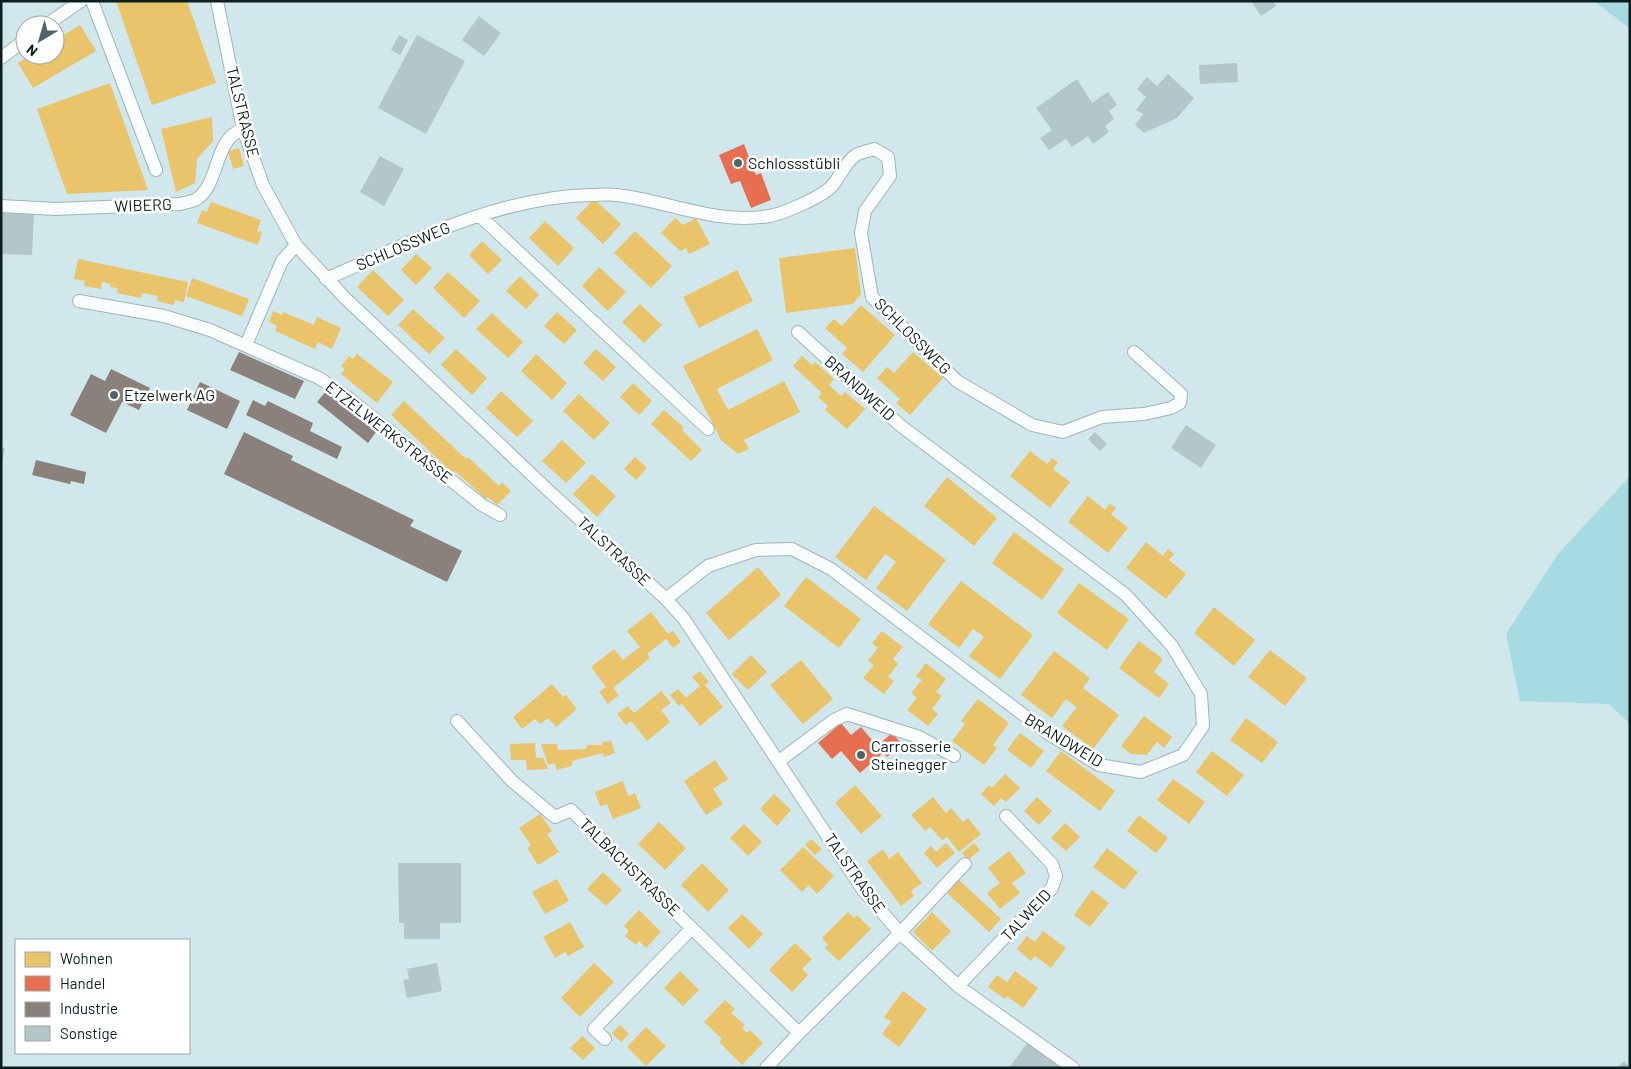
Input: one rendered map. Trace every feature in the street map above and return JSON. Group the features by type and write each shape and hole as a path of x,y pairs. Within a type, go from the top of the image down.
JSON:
{"street":[{"path":"61,15 82,1"},
{"path":"92,1 156,170"},
{"name":"TALSTRASSE","path":"217,1 244,129 263,185 296,245 326,279 666,599 684,619 863,890 900,933 958,986 1073,1068"},
{"path":"1,58 15,48"},
{"name":"WIBERG","path":"1,206 55,209 180,204 194,200 206,190 228,138 244,129"},
{"name":"SCHLOSSWEG","path":"326,279 448,226 525,203 570,196 616,195 671,205 711,216 749,218 771,216 804,203 830,188 856,155 874,149 888,157 890,176 865,211 860,234 872,297 958,381 1032,425 1063,432 1102,417 1144,414 1171,408 1180,402 1181,394 1134,352"},
{"path":"480,216 708,429"},
{"path":"246,345 282,261 296,245"},
{"name":"ETZELWERKSTRASSE","path":"79,301 164,316 210,330 319,378 347,397 482,505 500,515"},
{"name":"BRANDWEID","path":"666,599 708,566 756,550 792,549 831,569 1046,732 1099,764 1141,772 1184,755 1203,726 1201,694 1172,646 1126,596 901,426 798,332"},
{"path":"779,761 834,720 847,714 918,737 954,756"},
{"name":"TALBACHSTRASSE","path":"457,721 512,781 555,818 571,810 799,1033"},
{"name":"TALWEID","path":"958,986 1052,888 1056,876 1052,864 1006,816"},
{"path":"766,1068 900,933 965,864"},
{"name":"TALBACHSTRASSE","path":"605,1039 594,1029 692,928"}],"shaded area":[{"path":"1594,1 1630,1 1630,29"},
{"path":"1630,476 1630,724 1609,704 1520,701 1506,634 1558,554"}],"building: Wohnen":[{"path":"116,1 187,1 216,83 152,105"},
{"path":"80,25 96,51 33,88 19,65 65,65 65,34"},
{"path":"110,83 148,190 67,194 37,109"},
{"path":"212,117 213,141 197,159 195,183 176,192 161,129"},
{"path":"239,148 244,166 233,169 228,151"},
{"path":"594,199 621,224 603,244 576,218"},
{"path":"211,202 261,220 257,231 262,232 258,245 197,223 202,210 207,212"},
{"path":"675,218 683,225 696,218 710,244 689,254 686,248 680,251 661,233"},
{"path":"545,221 574,248 558,266 529,238"},
{"path":"635,231 672,266 651,288 614,253"},
{"path":"482,241 502,260 488,274 469,255"},
{"path":"855,248 861,294 853,304 786,313 779,258"},
{"path":"416,254 432,268 416,285 401,270"},
{"path":"78,259 188,282 184,302 175,300 174,305 157,301 158,296 142,293 141,298 117,293 118,288 110,287 111,284 102,282 101,289 84,286 85,281 74,279"},
{"path":"599,267 626,292 608,311 582,286"},
{"path":"373,270 404,300 388,316 357,287"},
{"path":"737,270 753,301 699,328 683,297"},
{"path":"448,272 480,301 464,318 433,288"},
{"path":"520,276 539,295 526,309 506,291"},
{"path":"192,278 249,299 242,316 186,296"},
{"path":"640,304 662,325 644,343 622,322"},
{"path":"861,305 895,335 863,372 842,354 847,348 825,328 834,319 842,326"},
{"path":"413,309 445,338 429,354 398,325"},
{"path":"273,311 282,315 283,312 314,325 317,317 341,328 332,349 318,342 315,349 275,331 277,326 269,322"},
{"path":"557,312 577,330 564,344 544,326"},
{"path":"492,313 523,342 508,358 476,329"},
{"path":"757,329 773,360 717,389 728,410 784,381 800,412 744,440 749,449 738,454 721,440 683,366"},
{"path":"456,349 487,378 472,395 441,365"},
{"path":"596,349 616,367 603,381 583,363"},
{"path":"913,352 943,378 910,415 896,403 900,399 877,378 887,367 894,373"},
{"path":"357,354 393,382 377,403 341,374 345,369 341,366 349,356 353,359"},
{"path":"536,354 567,383 552,400 521,371"},
{"path":"802,356 812,365 815,362 834,379 829,385 841,396 845,392 865,409 847,429 825,410 828,406 818,397 822,393 793,366"},
{"path":"633,383 652,401 639,415 620,397"},
{"path":"501,391 533,421 517,437 486,408"},
{"path":"579,394 610,423 594,440 563,411"},
{"path":"404,401 466,459 468,457 499,486 502,482 511,491 497,505 488,497 486,499 455,471 453,473 391,415"},
{"path":"664,410 684,428 682,430 702,450 691,461 651,424"},
{"path":"562,440 586,463 566,483 542,461"},
{"path":"1030,451 1047,464 1052,458 1058,462 1053,469 1070,482 1050,508 1010,476"},
{"path":"635,457 647,468 636,480 624,469"},
{"path":"592,474 616,496 597,517 573,494"},
{"path":"947,477 997,518 974,546 924,506"},
{"path":"1088,496 1105,510 1110,504 1116,508 1111,514 1128,528 1108,553 1068,522"},
{"path":"874,506 946,560 907,611 876,588 896,562 891,558 885,554 866,580 835,557"},
{"path":"1014,532 1064,569 1042,600 992,563"},
{"path":"1146,542 1163,556 1168,549 1174,554 1169,560 1186,574 1166,599 1126,568"},
{"path":"758,567 781,595 729,640 706,613"},
{"path":"806,577 861,619 839,648 784,606"},
{"path":"961,581 1033,635 1000,679 969,656 984,637 979,633 973,629 959,648 928,624"},
{"path":"1079,583 1129,619 1107,650 1057,613"},
{"path":"1214,607 1255,640 1234,666 1194,633"},
{"path":"651,612 668,634 673,631 681,642 673,648 666,639 647,654 650,658 613,688 619,695 608,704 599,692 606,687 591,667 614,649 623,660 640,647 627,631"},
{"path":"882,631 903,647 893,659 898,664 888,677 894,681 884,694 863,678 874,665 868,661 878,648 872,643"},
{"path":"1139,641 1163,659 1154,672 1169,684 1159,698 1119,668"},
{"path":"1270,650 1307,678 1285,706 1248,677"},
{"path":"1054,651 1090,678 1083,688 1119,715 1093,749 1062,726 1077,707 1066,699 1052,718 1021,695"},
{"path":"751,655 767,672 748,690 732,674"},
{"path":"801,660 833,699 803,724 770,685"},
{"path":"926,663 946,679 936,692 942,696 932,709 938,714 928,726 907,710 917,698 911,693 922,680 916,676"},
{"path":"700,671 709,682 705,685 723,707 700,726 682,704 679,706 670,695 678,689 686,698 700,686 692,677"},
{"path":"552,684 563,697 566,695 577,709 556,727 548,718 540,724 535,719 522,729 513,717"},
{"path":"661,691 671,703 661,710 670,722 647,741 631,721 626,725 617,714 628,706 634,713"},
{"path":"978,699 1009,723 993,745 997,748 984,765 952,741 965,724 961,721"},
{"path":"1144,716 1172,737 1164,748 1157,742 1147,755 1131,754 1121,746"},
{"path":"1246,718 1278,742 1262,763 1230,740"},
{"path":"1020,733 1044,751 1031,768 1007,750"},
{"path":"611,741 615,753 604,757 603,753 572,761 572,766 556,770 555,763 548,765 541,744 557,744 558,750 586,749 587,745 602,745 602,742"},
{"path":"535,743 536,758 543,758 548,769 527,770 526,760 511,760 510,744"},
{"path":"1061,751 1115,791 1100,811 1046,771"},
{"path":"1212,751 1244,775 1227,796 1196,772"},
{"path":"715,760 728,779 713,789 723,804 706,815 684,781"},
{"path":"1005,774 1020,788 1006,802 1001,798 994,806 981,794 989,785 992,788"},
{"path":"1173,779 1205,802 1189,824 1157,800"},
{"path":"623,781 628,796 635,793 641,808 613,819 607,804 600,806 595,792"},
{"path":"855,785 882,816 861,834 835,803"},
{"path":"774,794 791,810 777,826 760,809"},
{"path":"933,797 946,813 951,808 963,822 968,818 981,834 959,852 947,837 942,840 930,827 925,831 911,815"},
{"path":"1037,797 1052,811 1039,825 1024,811"},
{"path":"540,814 552,831 547,834 559,852 538,865 527,848 531,845 519,828"},
{"path":"1139,815 1168,838 1156,853 1127,831"},
{"path":"659,822 686,848 665,870 638,844"},
{"path":"1065,823 1080,837 1066,851 1051,838"},
{"path":"744,824 762,842 748,856 730,838"},
{"path":"811,839 822,849 815,855 805,845"},
{"path":"946,843 955,853 937,868 924,853 931,846 936,852"},
{"path":"974,843 980,850 968,860 962,853"},
{"path":"803,847 834,876 817,894 809,885 802,892 780,870"},
{"path":"1107,848 1138,872 1124,890 1093,867"},
{"path":"883,849 889,859 898,852 922,883 911,891 914,896 901,906 867,861"},
{"path":"1009,851 1026,873 1012,883 1020,893 1000,909 987,893 1000,883 988,868"},
{"path":"702,863 729,890 708,912 681,885"},
{"path":"603,872 622,890 606,906 587,889"},
{"path":"557,879 569,901 545,914 532,892"},
{"path":"959,880 1001,919 989,932 947,893"},
{"path":"1092,890 1109,903 1090,927 1074,915"},
{"path":"639,910 661,932 646,948 639,941 636,945 625,936 629,931 624,926"},
{"path":"848,912 854,918 857,915 871,929 839,961 825,948 828,945 822,938"},
{"path":"932,912 951,931 932,951 913,932"},
{"path":"742,914 763,934 749,949 728,928"},
{"path":"570,922 584,947 568,956 565,952 555,958 543,937"},
{"path":"1043,931 1066,948 1051,968 1035,956 1031,961 1017,949 1027,936 1035,942"},
{"path":"795,943 812,959 802,969 808,975 792,992 769,970"},
{"path":"594,963 614,982 580,1017 561,998"},
{"path":"680,971 699,990 683,1006 664,988"},
{"path":"1015,971 1038,988 1023,1008 1007,996 1005,999 988,987 997,975 1007,982"},
{"path":"903,991 927,1009 899,1047 882,1034 891,1022 884,1017"},
{"path":"725,1000 735,1009 731,1013 745,1025 742,1028 747,1033 750,1030 763,1043 742,1065 719,1042 722,1039 704,1022"},
{"path":"620,1025 629,1034 621,1042 612,1033"},
{"path":"646,1027 666,1046 646,1066 627,1047"},
{"path":"582,1036 595,1048 583,1060 570,1048"}],"building: Handel":[{"path":"744,144 756,175 761,173 771,200 751,208 740,181 731,184 719,155"},
{"path":"841,723 851,735 861,727 877,746 892,733 902,744 887,757 883,753 860,773 841,751 832,759 818,743"}],"building: Industrie":[{"path":"239,352 304,381 295,399 230,370"},
{"name":"Etzelwerk AG","path":"111,369 150,388 139,410 122,402 106,433 70,415 91,374 105,381"},
{"path":"200,382 240,401 227,429 187,410"},
{"path":"326,391 376,432 368,443 317,402"},
{"path":"253,400 265,406 268,401 313,423 310,431 342,447 337,459 246,415"},
{"path":"244,432 293,456 291,460 414,520 410,526 462,551 447,582 224,474"},
{"path":"36,460 86,472 84,484 71,481 70,484 32,475"}],"building: Sonstige":[{"path":"1251,1 1273,1 1276,6 1261,16"},
{"path":"479,16 501,33 484,56 462,40"},
{"path":"399,35 408,40 400,55 391,50"},
{"path":"417,35 465,61 426,134 378,108"},
{"path":"1237,63 1238,82 1200,84 1199,65"},
{"path":"1168,74 1194,98 1177,118 1144,133 1135,125 1143,114 1136,110 1146,97 1137,89 1147,77 1157,86"},
{"path":"1077,79 1092,103 1108,92 1117,105 1109,111 1114,119 1105,126 1109,132 1093,144 1088,136 1072,147 1066,139 1049,150 1040,138 1052,130 1036,108"},
{"path":"380,156 404,169 384,206 360,192"},
{"path":"1,212 34,213 32,255 1,254"},
{"path":"1186,425 1216,445 1201,468 1171,448"},
{"path":"1095,432 1107,444 1100,451 1088,439"},
{"path":"1,447 5,448 2,463 1,463"},
{"path":"398,863 461,863 461,923 440,923 440,939 404,939 404,923 399,923"},
{"path":"437,963 442,991 407,998 403,980 409,979 407,969"},
{"path":"1028,1042 1067,1068 1009,1068"},
{"path":"1624,1061 1630,1068 1617,1068"}],"place":[{"name":"Schlossstübli","path":"738,163"},
{"name":"Etzelwerk AG","path":"114,395"},
{"name":"Carrosserie Steinegger","path":"861,755"}]}
